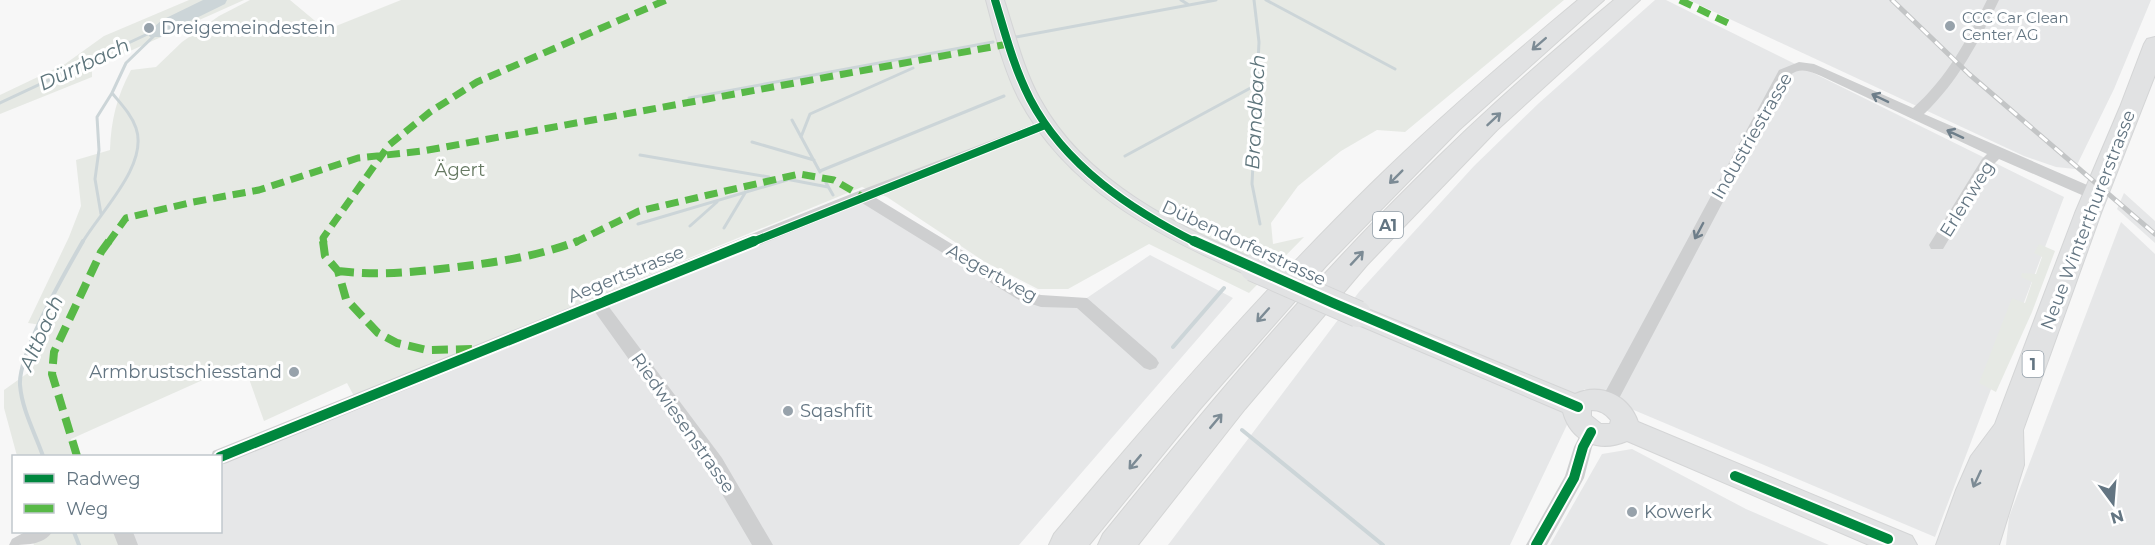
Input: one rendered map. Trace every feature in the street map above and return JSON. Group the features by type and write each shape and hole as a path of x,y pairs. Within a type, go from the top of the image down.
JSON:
{"highway":[{"name":"A1","path":"1067,545 1200,386 1360,212 1462,113 1592,0"},
{"name":"A1","path":"1116,545 1274,352 1380,234 1488,125 1556,61 1628,0"}],"main road":[{"name":"Neue Winterthurerstrasse","path":"1953,545 1972,490 1987,456 2008,430 2155,44"},
{"name":"Neue Winterthurerstrasse","path":"1982,545 2008,465 2008,430"}],"street":[{"name":"Dübendorferstrasse","path":"995,0 1017,70 1029,99 1045,125 1081,165 1142,212 1188,239 1578,407"},
{"path":"1914,115 1927,104 1961,63 1993,0"},
{"name":"Industriestrasse","path":"1608,403 1770,100 1789,69 1802,65 1816,69 1996,153 2096,195"},
{"name":"Aegertstrasse","path":"222,456 861,196 1045,125"},
{"name":"Erlenweg","path":"1937,245 1987,162 1996,153"},
{"name":"Aegertweg","path":"861,196 1025,296 1041,301 1081,302 1150,363"},
{"name":"Riedwiesenstrasse","path":"598,304 715,464 763,545"},
{"path":"1587,400 1608,403 1623,417 1624,428 1615,435 1607,436 1591,432 1580,423 1577,417 1578,407 1587,400"},
{"path":"1624,428 1902,545"},
{"path":"1536,545 1574,478 1583,447 1591,432"},
{"path":"19,545 39,533"}],"shaded area":[{"path":"1655,0 1666,0 2064,197 1935,537 1584,389 1510,545 1168,545 1359,292 1474,166 1539,103"},
{"path":"1689,0 2151,0 2114,89 2075,169 2056,167 2024,156"},
{"path":"2124,193 2155,221 2155,243 2117,209"},
{"path":"861,196 1025,295 1081,302 1150,255 1233,298 1019,545 128,545 123,533 222,533 222,457"},
{"path":"2121,222 2155,254 2155,545 2006,545 2009,517"},
{"path":"1632,449 1746,509 1829,545 1550,545 1602,454"}],"green space":[{"path":"189,0 244,0 92,68 92,77 0,114 0,95 65,64 104,36"},
{"name":"Ägert","path":"250,0 290,0 326,30 401,0 1564,0 1405,132 1377,130 1341,151 1298,186 1271,223 1273,244 1304,237 1249,293 1149,244 1068,289 1038,289 985,262 887,197 862,187 354,396 347,383 264,421 243,362 71,439 77,455 17,455 4,408 4,390 32,370 48,326 28,323 69,237 81,206 76,160 110,150 116,108 131,70 156,67 182,42 219,16"},
{"path":"2039,244 2055,251 2032,312 1996,392 1979,383 2012,298 2025,303 2032,282 2021,277 2022,273 2036,274 2042,257 2034,253"},
{"path":"29,533 123,533 128,545 34,545"}],"waterway":[{"path":"157,33 169,24 218,0"},
{"path":"1181,0 1189,5"},
{"path":"1189,5 1216,0"},
{"name":"Brandbach","path":"1254,0 1259,42 1252,184 1260,224"},
{"path":"1266,0 1395,69"},
{"path":"1016,37 1189,5"},
{"name":"Dürrbach","path":"0,103 169,24"},
{"name":"Altbach","path":"112,93 126,63 157,33"},
{"path":"689,98 993,42"},
{"path":"801,137 810,114 913,68"},
{"path":"1125,156 1256,85"},
{"name":"Altbach","path":"82,243 121,188 136,157 138,142 136,128 129,114 112,93"},
{"name":"Altbach","path":"101,214 95,179 99,150 97,117 112,93"},
{"path":"820,171 1004,96"},
{"path":"792,120 801,137"},
{"path":"801,137 813,160"},
{"path":"752,142 813,160"},
{"path":"640,155 769,177"},
{"path":"813,160 820,172"},
{"path":"786,179 828,187"},
{"path":"638,224 787,180"},
{"path":"825,181 833,195"},
{"path":"724,228 745,193"},
{"path":"690,226 717,202"},
{"name":"Altbach","path":"43,455 23,403 20,385 21,371 44,312 83,241"},
{"name":"Brandbach","path":"1173,347 1224,288"},
{"name":"Brandbach","path":"1242,430 1383,545"},
{"name":"Altbach","path":"74,533 79,545"}],"railway":[{"path":"1892,0 1969,74 2155,234"}],"marked path":[{"path":"474,349 427,350 397,343 378,333 346,299 338,271 325,256 323,238 389,145 430,112 477,82 666,0"},
{"path":"1680,0 1732,25"},
{"path":"77,455 52,374 54,352 101,252 126,218 193,202 259,190 358,158 423,151 1008,44"},
{"path":"338,271 369,275 403,274 514,260 546,253 578,241 639,211 799,174 834,180 861,196"}],"cycle path":[{"path":"995,0 1021,81 1046,126 1070,155 1098,181 1128,203 1160,223 1229,257 1578,407"},
{"path":"222,456 1045,125"},
{"path":"1536,545 1574,478 1583,447 1591,432"},
{"path":"1735,476 1888,539"}],"place":[{"name":"CCC Car Clean Center AG","path":"1950,26"},
{"name":"Dreigemeindestein","path":"149,28"},
{"name":"Armbrustschiesstand","path":"294,372"},
{"name":"Sqashfit","path":"788,411"},
{"name":"Kowerk","path":"1632,512"}]}
